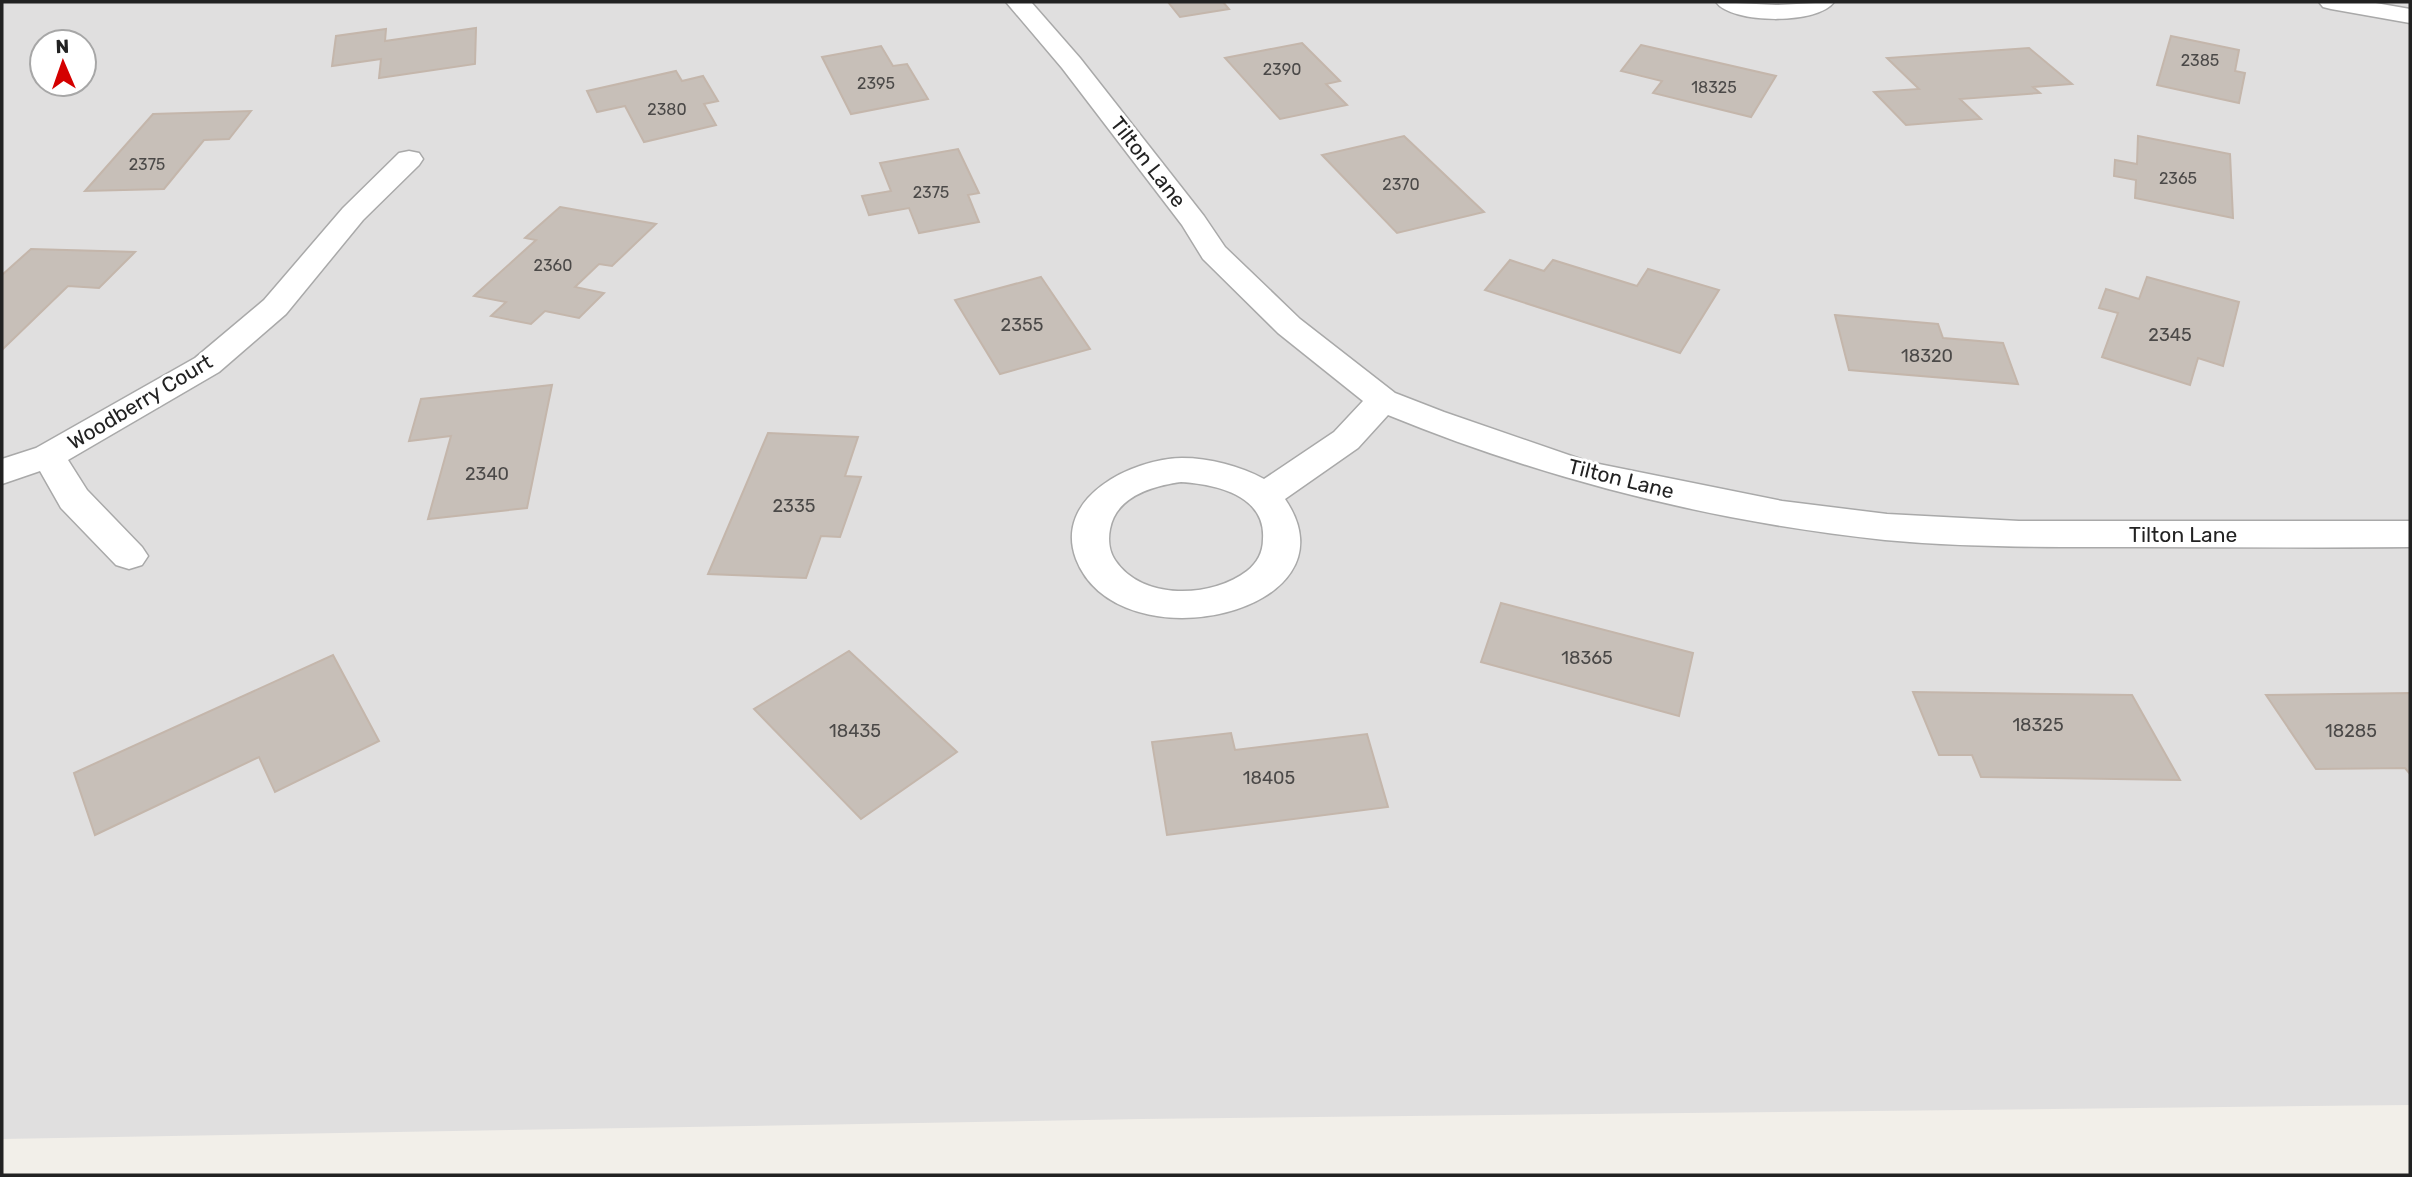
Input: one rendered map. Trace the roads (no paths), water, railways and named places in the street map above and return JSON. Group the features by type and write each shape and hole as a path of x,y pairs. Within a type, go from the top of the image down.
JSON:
{"street":[{"name":"Tilton Lane","path":"1018,2 1079,74 1194,222 1214,253 1289,327 1383,400 1432,420 1581,472 1782,514 1888,527 2019,534 2410,534"},
{"path":"1728,2 1771,11 1808,9 1822,2"},
{"path":"2331,2 2410,16"},
{"name":"Woodberry Court","path":"2,472 48,456 207,365 275,307 353,214 409,159"},
{"path":"1264,495 1346,440 1383,400"},
{"path":"48,456 74,499 129,556"},
{"path":"1181,470 1212,472 1240,481 1264,495 1279,514 1284,536 1279,557 1265,578 1241,593 1210,603 1177,604 1145,599 1118,586 1099,568 1089,546 1091,524 1103,503 1124,486 1151,475 1181,470"}]}
